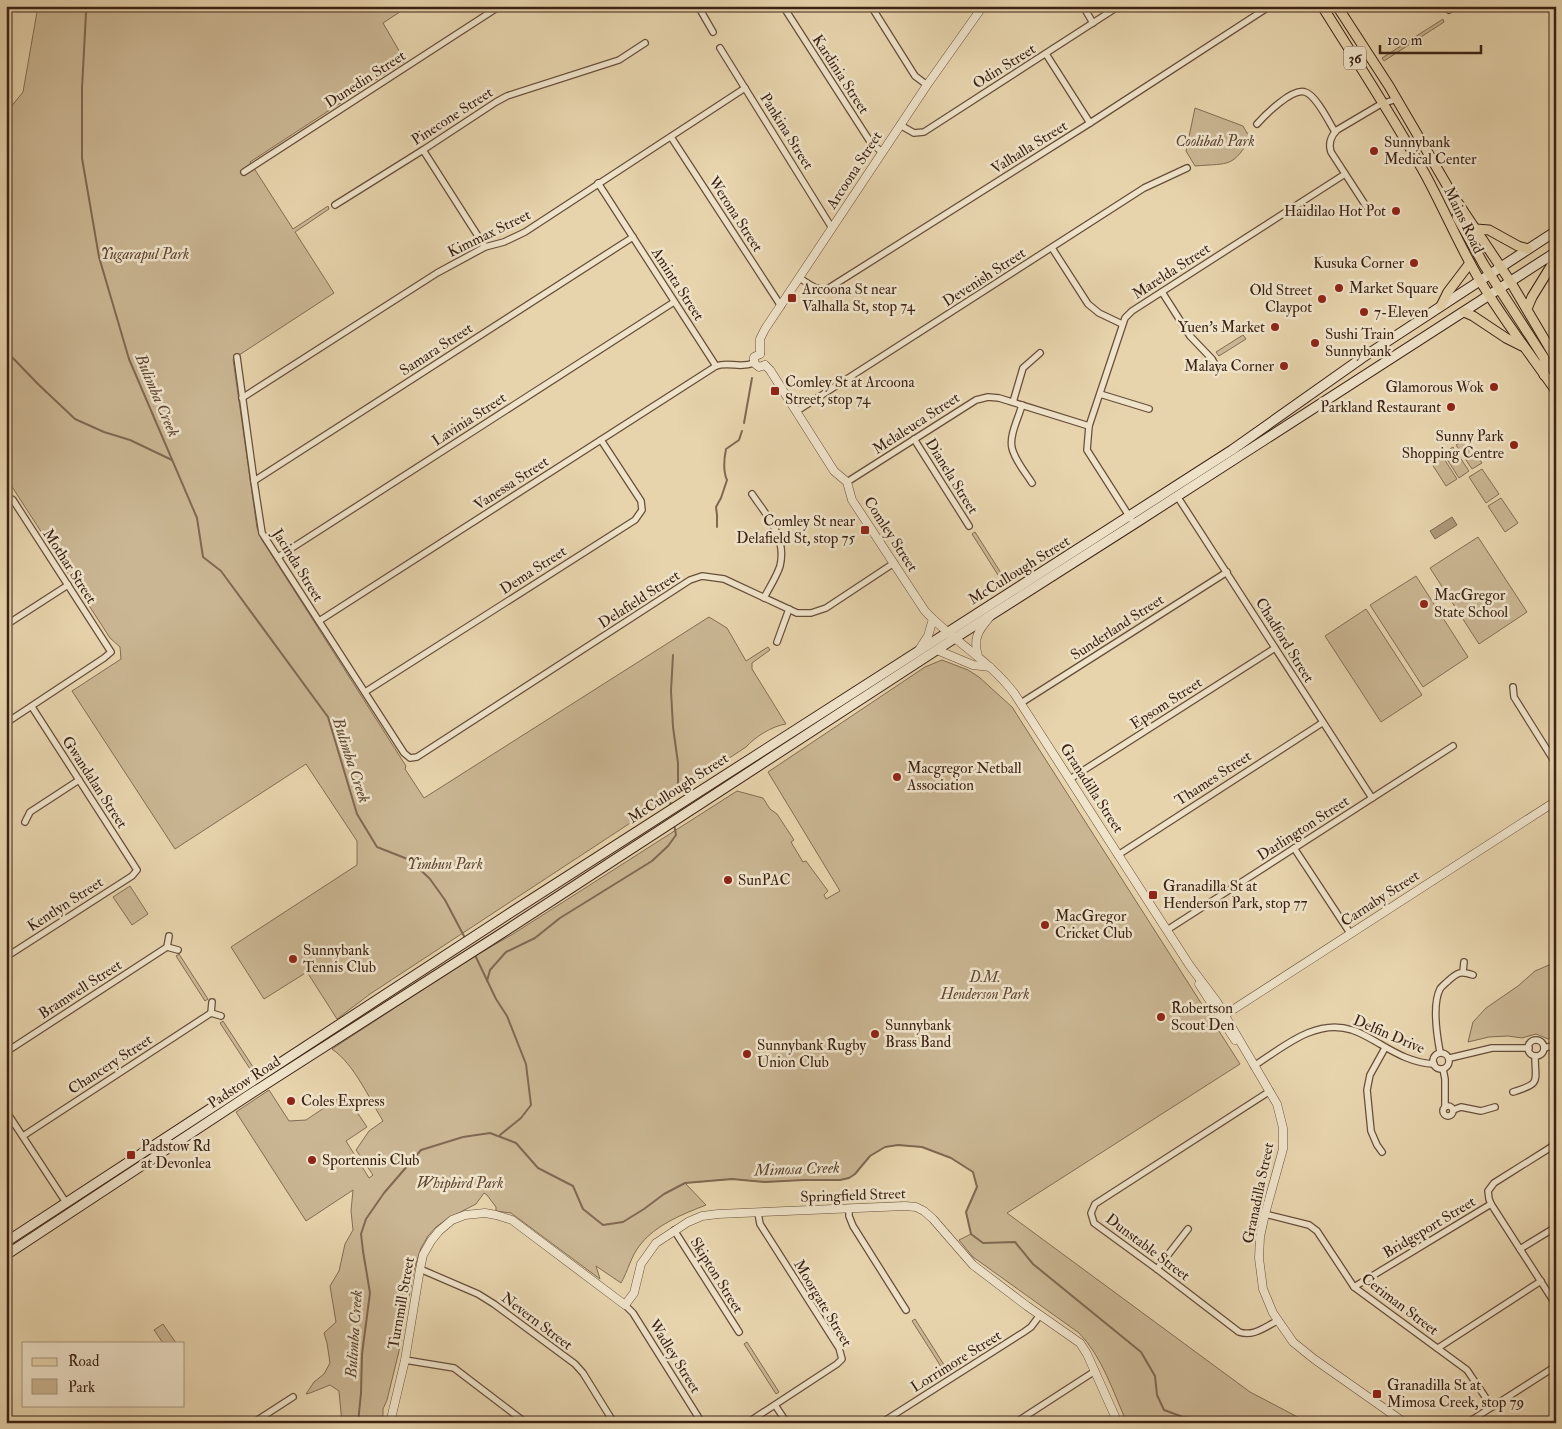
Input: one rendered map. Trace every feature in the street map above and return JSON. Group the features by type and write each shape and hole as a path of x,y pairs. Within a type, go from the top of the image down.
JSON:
{"main road":[{"name":"Mains Road","path":"1322,6 1432,186 1470,263 1489,295 1556,392"},
{"name":"Mains Road","path":"1337,6 1397,99 1459,205 1501,266 1556,359"},
{"path":"1459,205 1457,217 1490,274 1544,358 1544,375"},
{"path":"1476,229 1489,230 1518,246 1528,249"},
{"name":"McCullough Street","path":"499,935 992,614 1132,520 1362,358 1556,231"},
{"name":"McCullough Street","path":"492,924 947,631 1132,520 1177,496 1556,252"},
{"path":"1527,309 1532,297 1556,258"},
{"path":"1441,306 1448,292 1470,263"},
{"path":"1464,312 1506,338 1525,347"},
{"name":"Padstow Road","path":"6,1242 492,924"},
{"name":"Padstow Road","path":"6,1255 252,1092 499,935"}],"street":[{"name":"Dunedin Street","path":"244,172 500,6"},
{"path":"698,6 713,32"},
{"name":"Kardinia Street","path":"783,6 871,143 882,152"},
{"path":"871,6 915,76 927,85"},
{"name":"Arcoona Street","path":"760,354 760,340 765,329 900,125 983,6"},
{"path":"1083,6 1093,24"},
{"name":"Odin Street","path":"900,125 914,134 924,132 1119,6"},
{"name":"Valhalla Street","path":"799,278 820,290 830,288 1270,6"},
{"name":"Pinecone Street","path":"335,205 507,96 619,60 646,43"},
{"name":"Pankina Street","path":"720,48 832,228"},
{"path":"1046,54 1090,123"},
{"name":"Kimmax Street","path":"242,398 437,273 485,247 504,242 525,232 745,88"},
{"path":"1257,124 1270,110 1298,91 1306,92 1314,99 1335,132"},
{"path":"1366,206 1330,149 1329,143 1335,132 1383,103 1397,99"},
{"name":"Werona Street","path":"671,137 780,306"},
{"path":"423,150 485,247"},
{"name":"Devenish Street","path":"796,411 1144,188 1187,168"},
{"name":"Marelda Street","path":"1132,520 1087,450 1089,426 1122,324 1132,311 1345,174"},
{"name":"Aminta Street","path":"598,184 716,366"},
{"name":"Samara Street","path":"254,481 633,237"},
{"path":"1052,248 1088,304 1099,313 1122,324"},
{"path":"1162,292 1190,336 1212,359 1216,366"},
{"name":"Lavinia Street","path":"278,557 674,302"},
{"path":"1013,402 1023,368 1040,353"},
{"path":"760,354 764,355 767,359 765,365 759,368 754,363 754,357 760,354"},
{"name":"Jacinda Street","path":"237,357 262,533 404,752 410,758"},
{"path":"716,366 724,364 742,366 754,363"},
{"name":"Comley Street","path":"765,365 834,471 847,482 852,500 925,611 955,638"},
{"name":"Vanessa Street","path":"319,622 716,366"},
{"path":"1100,394 1149,410"},
{"name":"Melaleuca Street","path":"847,482 976,400 998,398 1089,426"},
{"path":"1022,405 1013,436 1012,447 1032,483"},
{"name":"Dianela Street","path":"914,439 968,526"},
{"name":"Dema Street","path":"365,692 636,520 642,510 641,501 601,440"},
{"path":"752,494 777,531 781,542 782,553 779,567 764,598"},
{"name":"Mothar Street","path":"7,496 13,500 111,652 32,707"},
{"name":"Chadford Street","path":"1177,496 1372,798"},
{"name":"Delafield Street","path":"410,758 417,757 690,580 702,576 724,579 789,610 797,613 811,613 826,608 894,563"},
{"name":"Sunderland Street","path":"1021,703 1227,572"},
{"path":"6,625 68,585"},
{"path":"777,642 789,610"},
{"path":"978,656 975,645 976,638 982,626 992,614"},
{"path":"919,650 928,636 933,620"},
{"name":"Granadilla Street","path":"955,638 992,667 1010,686 1253,1064 1278,1108 1284,1140 1280,1163 1265,1214 1260,1238 1259,1258 1266,1297 1277,1320 1294,1342 1314,1359 1405,1423"},
{"name":"Epsom Street","path":"1070,779 1275,648"},
{"path":"937,650 973,665 992,667"},
{"path":"1512,687 1514,697 1556,764"},
{"path":"6,723 32,707"},
{"name":"Gwandalan Street","path":"32,707 137,870"},
{"name":"Thames Street","path":"1118,854 1322,723"},
{"name":"Darlington Street","path":"1166,930 1453,746"},
{"path":"25,822 30,812 79,780"},
{"name":"Carnaby Street","path":"1222,1016 1556,801"},
{"path":"1294,848 1350,934"},
{"name":"Kentlyn Street","path":"6,957 132,876 137,870"},
{"path":"169,936 167,947 178,950"},
{"name":"Bramwell Street","path":"6,1052 167,947"},
{"path":"1463,972 1464,962"},
{"path":"1440,1052 1437,1036 1436,1003 1440,988 1456,973 1463,972 1473,975"},
{"path":"212,1002 211,1013 221,1016"},
{"name":"Chancery Street","path":"22,1136 211,1013"},
{"name":"Delfin Drive","path":"1253,1064 1316,1029 1335,1027 1352,1030 1403,1057 1421,1063 1434,1064"},
{"path":"1513,1092 1526,1088 1537,1079 1535,1056 1531,1054 1529,1048 1531,1043 1535,1041 1542,1043 1544,1048 1542,1054 1535,1056"},
{"path":"1544,1048 1556,1045"},
{"path":"1382,1152 1371,1131 1366,1090 1370,1075 1386,1048"},
{"path":"1450,1058 1492,1048 1529,1048"},
{"path":"1440,1052 1447,1054 1450,1058 1448,1066 1443,1069 1437,1068 1434,1064 1434,1056 1440,1052"},
{"path":"1443,1069 1445,1079 1445,1107 1443,1111 1445,1115 1450,1115 1453,1110 1461,1107 1481,1110 1496,1107"},
{"name":"Dunstable Street","path":"1270,1092 1095,1204 1092,1213 1094,1223 1239,1332 1245,1334 1254,1332 1277,1320"},
{"path":"6,1112 73,1212"},
{"path":"1556,1144 1494,1183 1488,1190 1491,1204 1556,1305"},
{"name":"Bridgeport Street","path":"1354,1287 1491,1204"},
{"name":"Springfield Street","path":"625,1305 634,1293 641,1264 656,1243 674,1230 702,1216 758,1212 916,1207 933,1219 973,1265 1080,1343 1087,1354 1118,1423"},
{"path":"849,1209 849,1216 854,1226 906,1310"},
{"name":"Moorgate Street","path":"747,1423 842,1359 841,1354 760,1224 758,1212"},
{"name":"Turnmill Street","path":"393,1422 423,1255 439,1231 452,1220 475,1213 496,1215 512,1220 625,1305"},
{"name":"Ceriman Street","path":"1265,1214 1309,1226 1317,1231 1354,1287 1467,1370 1492,1407"},
{"path":"1520,1249 1556,1226"},
{"path":"1157,1269 1188,1229"},
{"name":"Skipton Street","path":"674,1230 739,1332"},
{"name":"Nevern Street","path":"420,1269 478,1294 575,1364 583,1373 614,1423"},
{"path":"1438,1348 1540,1281"},
{"name":"Wadley Street","path":"625,1305 633,1313 702,1423"},
{"name":"Lorrimore Street","path":"881,1423 1024,1332 1031,1327 1040,1315"},
{"path":"405,1360 454,1368 526,1423"},
{"path":"1468,1423 1556,1366"},
{"path":"1014,1423 1095,1372"},
{"path":"253,1423 293,1397"},
{"path":"775,1405 787,1423"}],"green space":[{"name":"Yugarapul Park","path":"38,6 409,6 383,23 405,61 250,162 293,229 328,206 329,209 295,232 334,293 233,359 257,528 262,540 406,766 405,769 424,798 709,617 727,628 746,661 768,647 770,650 752,663 752,669 786,724 775,727 754,739 746,747 370,994 337,1019 307,972 264,999 231,947 357,865 357,841 306,764 175,849 72,691 121,659 120,647 110,638 6,479 6,113 23,92"},
{"path":"1443,19 1444,22 1384,61 1382,58"},
{"name":"Coolibah Park","path":"1195,108 1243,126 1247,133 1252,136 1235,159 1224,164 1195,166 1186,151"},
{"path":"1243,335 1246,339 1219,356 1216,352"},
{"path":"1466,439 1482,463 1472,469 1456,445"},
{"path":"1453,447 1469,471 1459,478 1443,453"},
{"path":"1441,454 1457,479 1446,486 1430,461"},
{"path":"1482,469 1499,494 1486,503 1469,477"},
{"path":"1501,498 1518,523 1505,532 1488,506"},
{"path":"975,532 1008,584 1005,586 972,534"},
{"path":"1478,537 1527,612 1479,644 1430,568"},
{"path":"1416,576 1468,657 1423,687 1370,605"},
{"path":"1366,609 1422,695 1381,722 1325,636"},
{"path":"942,660 968,670 979,677 1012,707 1240,1064 1007,1213 1250,1392 1309,1423 1127,1423 1101,1364 1079,1333 973,1257 959,1240 971,1234 966,1212 977,1187 973,1172 951,1158 922,1147 898,1145 885,1147 870,1156 855,1174 840,1180 765,1182 732,1179 685,1183 706,1205 670,1221 646,1238 634,1254 621,1283 596,1266 600,1279 511,1213 496,1211 496,1207 484,1193 476,1204 436,1227 421,1248 414,1270 399,1351 381,1423 342,1423 339,1391 330,1385 306,1394 314,1382 324,1374 330,1363 324,1333 336,1322 330,1286 339,1271 345,1244 353,1230 351,1211 353,1190 306,1221 236,1112 269,1090 289,1121 306,1120 345,1094 367,1127 346,1141 369,1178 373,1175 356,1150 369,1131 383,1121 354,1072 340,1055 332,1049 468,960 513,934 737,791 763,798 770,809 777,814 794,840 791,842 803,862 806,861 828,891 824,895 826,899 840,891 768,772 925,667"},
{"path":"130,886 148,914 132,925 113,897"},
{"path":"179,954 208,999 205,1001 176,956"},
{"path":"1556,962 1556,1038 1548,1039 1536,1034 1522,1038 1508,1036 1489,1037 1468,1042 1473,1022 1486,1008 1518,986 1535,971"},
{"path":"223,1021 255,1070 252,1072 220,1023"},
{"path":"915,1319 948,1371 945,1373 912,1321"},
{"path":"163,1324 175,1342 162,1342 154,1330"},
{"path":"747,1342 779,1392 776,1394 744,1344"}],"shaded area":[{"path":"1452,517 1457,525 1435,539 1430,531"}],"waterway":[{"name":"Bulimba Creek","path":"90,6 86,13 82,88 82,158 99,257 129,359 197,518 203,557 221,571 328,717 357,814 377,847 410,860 430,879 445,900 465,938"},
{"path":"6,351 75,419 104,432 130,440 172,460"},
{"path":"744,423 752,378"},
{"path":"717,527 716,507 727,480 724,465 726,449 739,440 742,431"},
{"path":"671,807 670,801 678,790 678,763 671,691 673,655"},
{"path":"487,981 490,970 506,952 535,938 560,918 652,861 668,846 676,835 674,824"},
{"name":"Bulimba Creek","path":"474,953 496,999 507,1016 526,1064 531,1105 521,1118 500,1135"},
{"name":"Mimosa Creek","path":"358,1423 362,1354 370,1293 361,1234 366,1219 384,1193 421,1150 463,1137 490,1133 516,1143 538,1168 573,1186 583,1209 603,1225 623,1222 664,1194 685,1183 732,1179 765,1182 840,1180 855,1174 870,1156 885,1147 898,1145 922,1147 951,1158 973,1172 977,1187 966,1212 971,1234 983,1243 1015,1242 1033,1264 1141,1352 1155,1376 1157,1395 1164,1410 1183,1417 1244,1423"}],"place":[{"name":"Sunnybank Medical Center","path":"1374,151"},
{"name":"Haidilao Hot Pot","path":"1396,211"},
{"name":"Kusuka Corner","path":"1414,263"},
{"name":"Market Square","path":"1339,288"},
{"name":"Arcoona St near Valhalla St, stop 74","path":"792,298"},
{"name":"Old Street Claypot","path":"1322,299"},
{"name":"7-Eleven","path":"1364,312"},
{"name":"Yuen's Market","path":"1275,327"},
{"name":"Sushi Train Sunnybank","path":"1315,343"},
{"name":"Malaya Corner","path":"1284,366"},
{"name":"Glamorous Wok","path":"1494,387"},
{"name":"Comley St at Arcoona Street, stop 74","path":"775,391"},
{"name":"Parkland Restaurant","path":"1451,407"},
{"name":"Sunny Park Shopping Centre","path":"1514,445"},
{"name":"Comley St near Delafield St, stop 75","path":"865,530"},
{"name":"MacGregor State School","path":"1424,604"},
{"name":"Macgregor Netball Association","path":"897,777"},
{"name":"SunPAC","path":"728,880"},
{"name":"Granadilla St at Henderson Park, stop 77","path":"1153,895"},
{"name":"MacGregor Cricket Club","path":"1045,925"},
{"name":"Sunnybank Tennis Club","path":"293,959"},
{"name":"Robertson Scout Den","path":"1161,1017"},
{"name":"Sunnybank Brass Band","path":"875,1034"},
{"name":"Sunnybank Rugby Union Club","path":"747,1054"},
{"name":"Coles Express","path":"291,1101"},
{"name":"Padstow Rd at Devonlea","path":"131,1155"},
{"name":"Sportennis Club","path":"312,1160"},
{"name":"Granadilla St at Mimosa Creek, stop 79","path":"1377,1394"}],"park label":[{"name":"Yimbun Park","path":"445,864"},
{"name":"D.M. Henderson Park","path":"985,986"},
{"name":"Whipbird Park","path":"460,1183"}]}
